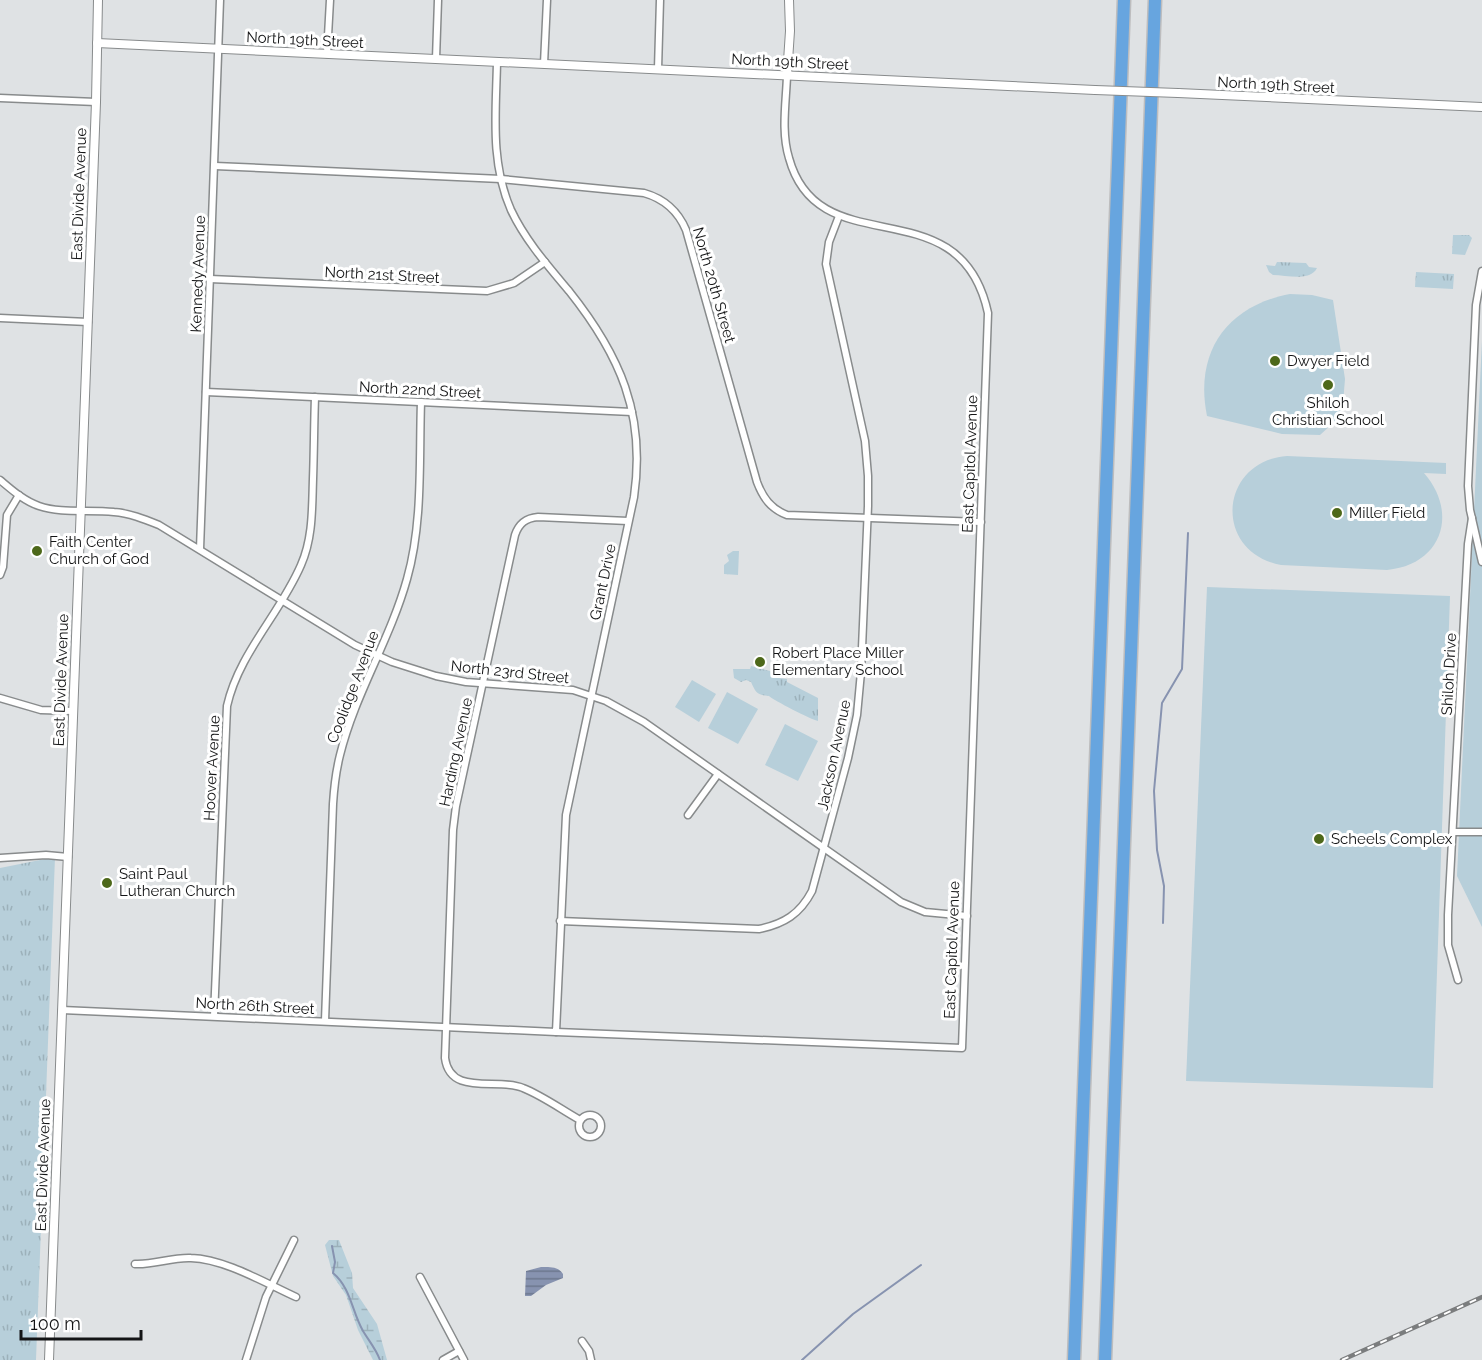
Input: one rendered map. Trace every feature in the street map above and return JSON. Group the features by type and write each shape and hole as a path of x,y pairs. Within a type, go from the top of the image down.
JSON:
{"highway":[{"path":"1074,1360 1124,0"},
{"path":"1105,1360 1155,0"}],"street":[{"name":"East Divide Avenue","path":"49,1360 98,0"},
{"name":"Kennedy Avenue","path":"200,549 220,0"},
{"path":"327,54 330,0"},
{"path":"435,59 438,0"},
{"path":"544,64 547,0"},
{"path":"657,69 660,0"},
{"name":"East Capitol Avenue","path":"556,1032 962,1048 988,323 986,303 979,284 959,256 936,240 915,233 859,223 839,216 821,206 798,181 791,165 785,134 790,31 789,0"},
{"name":"North 19th Street","path":"97,43 1482,107"},
{"name":"Grant Drive","path":"497,62 495,140 501,179 516,218 545,262 587,314 605,341 619,371 632,412 637,461 628,521 566,815 556,1032"},
{"path":"0,98 96,102"},
{"name":"North 20th Street","path":"215,166 501,179 644,193 660,199 673,208 686,231 758,482 764,498 774,509 787,515 981,522"},
{"name":"Jackson Avenue","path":"560,921 759,929 789,919 802,907 812,891 848,758 859,700 867,518 868,476 865,441 826,264 829,242 839,216"},
{"name":"North 21st Street","path":"210,279 487,291 514,283 545,262"},
{"name":"Shiloh Drive","path":"1482,271 1476,305 1469,494 1482,561"},
{"path":"0,318 88,322"},
{"name":"North 22nd Street","path":"206,393 632,412"},
{"name":"Hoover Avenue","path":"214,1016 227,706 241,669 300,567 309,539 315,397"},
{"name":"Coolidge Avenue","path":"325,1021 333,804 336,779 345,737 402,595 414,547 421,402"},
{"name":"North 23rd Street","path":"0,480 31,503 47,508 114,512 141,518 172,532 355,645 378,656 436,676 483,684 555,688 591,695 630,713 909,906 933,914 966,916"},
{"path":"0,575 3,567 7,515 19,495"},
{"name":"Harding Avenue","path":"580,1120 522,1087 511,1084 469,1083 456,1079 451,1075 446,1064 454,823 515,535 520,525 528,519 538,517 628,521"},
{"name":"Shiloh Drive","path":"1458,980 1448,945 1468,544 1472,518"},
{"path":"0,698 41,710 73,711"},
{"path":"688,815 718,774"},
{"path":"1453,832 1482,832"},
{"path":"0,858 46,855 68,857"},
{"name":"North 26th Street","path":"62,1010 446,1027"},
{"path":"446,1027 556,1032"},
{"path":"246,1360 271,1286 294,1240"},
{"path":"135,1264 202,1258 219,1263 296,1297"},
{"path":"420,1277 464,1360"},
{"path":"582,1341 589,1351 591,1360"},
{"path":"442,1360 459,1351"}],"green space":[{"path":"1453,235 1469,235 1472,238 1465,255 1452,254"},
{"path":"1277,262 1306,263 1309,267 1317,268 1314,272 1304,276 1273,275 1266,265 1275,266"},
{"path":"1416,272 1454,274 1453,289 1415,287"},
{"name":"Dwyer Field","path":"1290,294 1312,295 1333,300 1345,379 1342,415 1320,435 1282,434 1207,416 1204,393 1206,372 1211,352 1220,336 1233,321 1249,309 1268,300"},
{"path":"1482,340 1482,927 1457,876"},
{"path":"1287,456 1446,463 1446,474 1424,473 1435,488 1441,504 1442,520 1439,535 1432,548 1421,558 1406,566 1387,570 1281,565 1259,557 1243,543 1235,526 1233,508 1237,489 1248,473 1264,462"},
{"path":"733,551 739,551 738,575 724,574 724,565 729,561 727,555"},
{"name":"Scheels Complex","path":"1207,587 1450,596 1433,1088 1186,1081"},
{"path":"777,648 795,649 794,660 777,659"},
{"path":"751,666 787,679 787,682 818,698 818,721 769,696 759,694 751,682 746,680 741,682 734,678 733,669 750,669"},
{"path":"692,680 716,694 699,722 675,707"},
{"path":"727,692 758,709 738,744 708,728"},
{"path":"785,724 818,741 798,781 765,765"},
{"path":"55,857 36,1360 0,1360 0,868"},
{"path":"329,1240 339,1240 352,1273 353,1288 377,1324 387,1360 373,1360 358,1330 346,1295 333,1276 325,1245"}],"water":[{"path":"553,1267 559,1270 563,1278 546,1285 531,1296 525,1296 526,1271"}],"waterway":[{"path":"1163,923 1164,886 1157,850 1154,791 1162,703 1182,669 1188,533"},
{"path":"332,1246 335,1262 333,1273 344,1286 359,1324 380,1360"},
{"path":"802,1360 853,1314 921,1265"}],"railway":[{"path":"1342,1360 1482,1297"}],"place":[{"name":"Dwyer Field","path":"1275,361"},
{"name":"Shiloh Christian School","path":"1328,385"},
{"name":"Miller Field","path":"1337,513"},
{"name":"Faith Center Church of God","path":"37,551"},
{"name":"Robert Place Miller Elementary School","path":"760,662"},
{"name":"Scheels Complex","path":"1319,839"},
{"name":"Saint Paul Lutheran Church","path":"107,883"}]}
